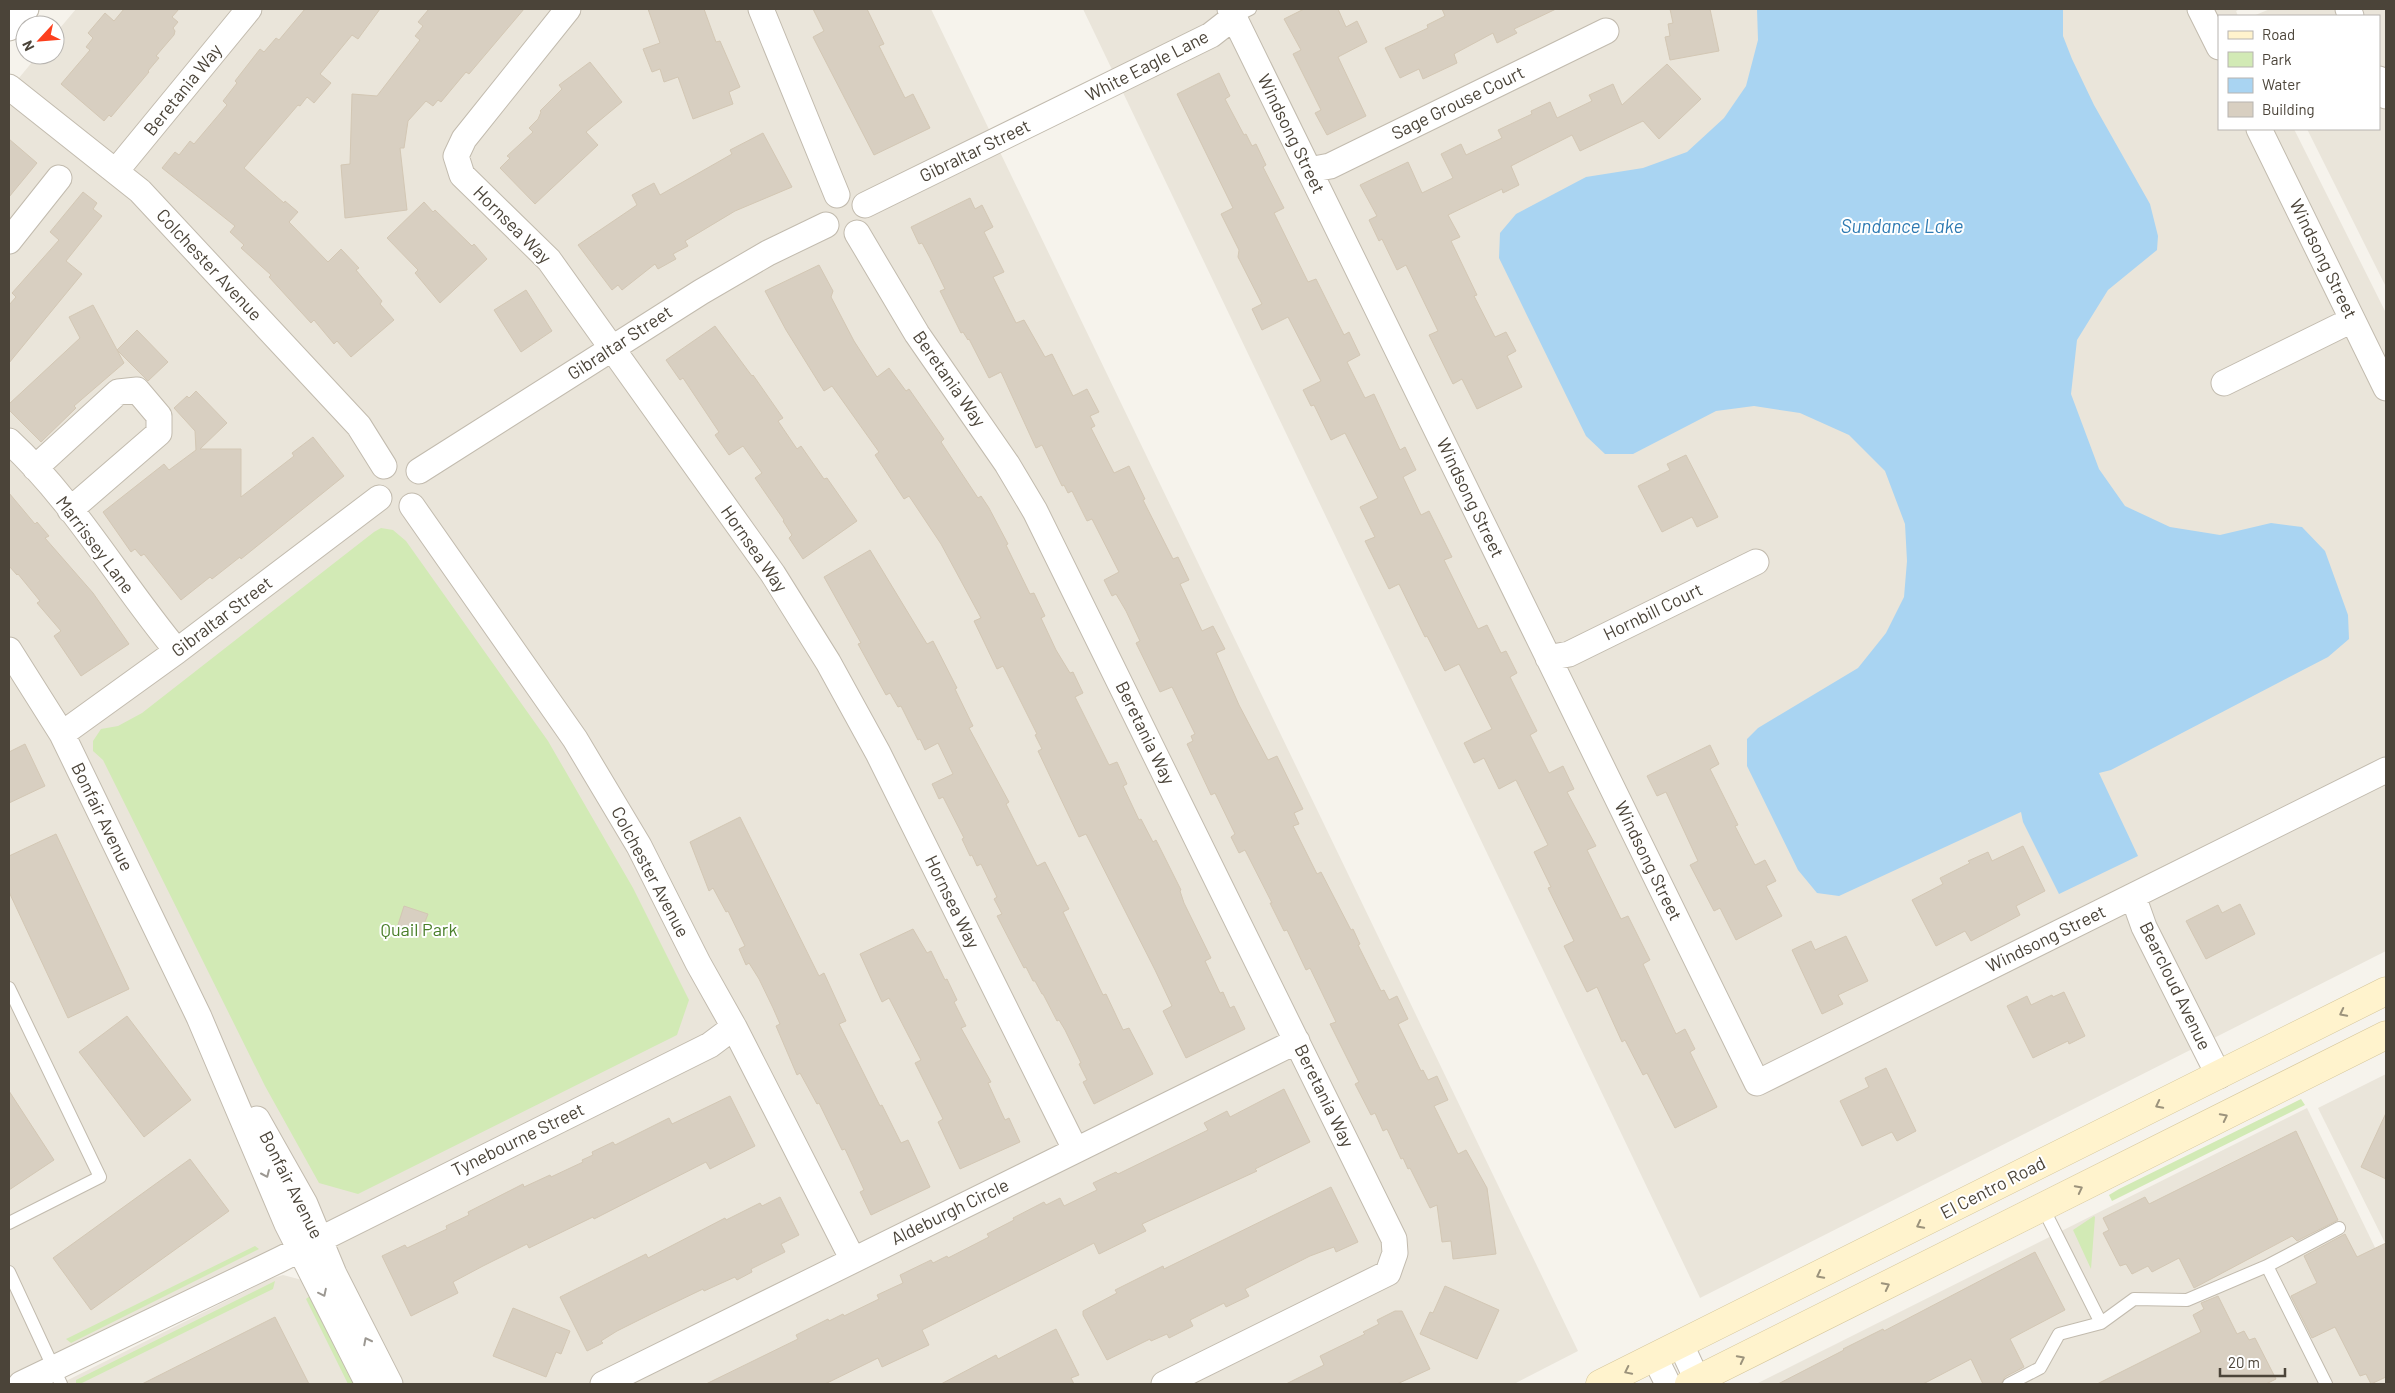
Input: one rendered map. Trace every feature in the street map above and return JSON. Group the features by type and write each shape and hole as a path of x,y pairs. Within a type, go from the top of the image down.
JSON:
{"main road":[{"name":"El Centro Road","path":"1600,1384 1680,1346 2386,991"},
{"path":"1695,1383 2386,1035"}],"street":[{"path":"9,28 26,9"},
{"name":"Beretania Way","path":"116,170 250,9"},
{"name":"Hornsea Way","path":"568,9 464,139 456,156 462,175 549,260 773,574 828,662 878,753 1075,1150"},
{"path":"761,9 837,195"},
{"path":"2200,9 2218,45"},
{"name":"White Eagle Lane","path":"1058,111 1211,35 1238,12"},
{"name":"Windsong Street","path":"1238,12 1309,170 1757,1083 2386,770"},
{"name":"Sage Grouse Court","path":"1309,170 1330,166 1606,31"},
{"path":"2380,81 2386,96"},
{"name":"Colchester Avenue","path":"9,87 116,170 140,191 359,426 384,466"},
{"name":"Gibraltar Street","path":"865,205 1058,111"},
{"name":"Windsong Street","path":"2259,130 2386,388"},
{"path":"9,241 59,178"},
{"path":"851,194 858,196 865,205 868,215 866,222 857,233 843,236 837,234 826,225 825,211 827,204 837,195 851,194"},
{"name":"Gibraltar Street","path":"419,471 612,348 768,253 826,225"},
{"name":"Beretania Way","path":"857,233 917,334 1007,464 1035,511 1394,1239 1396,1253 1388,1273 1164,1384"},
{"path":"2224,383 2352,320"},
{"path":"35,468 118,392 137,390 159,416 160,433 70,510"},
{"name":"Marrissey Lane","path":"9,441 35,468 70,510 177,651"},
{"path":"391,462 406,462 419,471 423,486 418,501 412,506 396,509 388,507 379,498 375,488 376,480 384,466 391,462"},
{"name":"Gibraltar Street","path":"62,734 177,651 379,498"},
{"name":"Colchester Avenue","path":"412,506 575,739 639,846 853,1260"},
{"name":"Hornbill Court","path":"1548,658 1569,654 1756,562"},
{"name":"Bonfair Avenue","path":"9,650 62,734 310,1244 368,1384"},
{"name":"Bearcloud Avenue","path":"2133,896 2144,927 2219,1076"},
{"name":"Tynebourne Street","path":"21,1384 57,1376 310,1244 710,1045 734,1027"},
{"name":"Aldeburgh Circle","path":"603,1384 1297,1041"},
{"name":"Bonfair Avenue","path":"310,1244 334,1274 390,1384"},
{"path":"1680,1346 1695,1383"},
{"path":"1655,1358 1668,1384"}],"lane":[{"path":"9,988 100,1177 9,1223"},
{"path":"2043,1208 2101,1323"},
{"path":"2010,1384 2040,1368 2059,1334 2101,1323 2134,1299 2187,1300 2267,1266 2339,1228"},
{"path":"2267,1266 2326,1384"},
{"path":"9,1272 57,1376"}],"shaded area":[{"path":"76,9 931,9 1578,1351 1514,1384 391,1384 320,1253 21,1384 9,1384 9,90 30,65 65,65 65,22"},
{"path":"1083,9 2240,9 2236,11 2238,15 2218,15 2218,130 2294,130 2386,313 2386,951 1700,1298"},
{"path":"2270,9 2386,9 2386,287 2308,130 2380,130 2380,15 2255,15"},
{"path":"2386,1074 2386,1245 2318,1108"},
{"path":"2307,1108 2386,1270 2386,1384 1756,1384"},
{"path":"283,1275 306,1281 358,1384 60,1384 270,1279"}],"green space":[{"name":"Quail Park","path":"381,528 393,530 406,541 548,741 633,888 689,1000 677,1035 358,1194 319,1183 265,1086 103,760 93,751 93,741 101,729 118,726 142,713"},
{"path":"2301,1099 2305,1105 2112,1201 2109,1195 2119,1189"},
{"path":"2095,1217 2091,1269 2073,1230"},
{"path":"255,1246 259,1249 71,1343 66,1339"},
{"path":"275,1281 273,1289 80,1384 76,1384 76,1380"},
{"path":"311,1295 355,1384 348,1384 306,1299"}],"water":[{"name":"Sundance Lake","path":"1757,9 2063,9 2063,36 2072,59 2094,105 2150,204 2158,236 2157,250 2108,290 2077,340 2071,394 2099,469 2125,506 2170,527 2220,535 2271,523 2302,527 2325,551 2348,615 2349,639 2328,657 2111,770 2099,773 2138,856 2059,894 2023,822 2021,812 1839,896 1817,893 1798,870 1747,766 1747,739 1758,728 1858,668 1886,633 1904,597 1907,561 1905,524 1885,471 1849,435 1800,413 1754,406 1716,411 1633,454 1605,454 1586,436 1499,258 1500,233 1516,214 1586,177 1643,168 1687,152 1724,118 1746,86 1758,40"}],"building":[{"path":"124,9 179,9 172,17 178,22 173,28 175,31 174,35 156,56 159,58 149,72 111,117 109,115 104,121 61,84 90,50 86,47 93,38 88,33 105,13 114,21"},
{"path":"305,9 380,9 358,39 352,35 320,74 331,83 314,103 307,97 300,106 298,105 244,168 284,203 285,201 298,212 289,222 328,262 341,249 359,268 356,270 382,301 380,304 394,320 351,357 337,341 334,344 314,320 311,323 269,277 271,275 241,248 244,245 230,232 235,226 162,168 175,152 179,155 190,141 194,144 227,105 223,101 237,83 235,81 260,49 264,52 276,38 279,40"},
{"path":"429,9 524,9 469,74 466,72 441,102 438,100 433,106 426,101 408,121 404,148 400,148 407,210 345,218 341,165 350,164 352,94 377,96 420,40 415,36 423,26 418,22"},
{"path":"648,9 704,9 716,42 720,41 740,87 729,92 733,104 693,119 678,77 664,82 660,69 652,72 643,49 660,43"},
{"path":"813,9 867,9 884,44 879,46 905,98 913,94 930,128 874,155 813,37 824,31"},
{"path":"1304,9 1338,9 1346,27 1357,21 1367,42 1338,57 1366,116 1327,135 1315,113 1321,110 1293,54 1301,50 1284,19"},
{"path":"1442,9 1556,9 1514,29 1517,33 1497,43 1493,33 1454,54 1457,63 1423,79 1419,69 1400,78 1385,48 1428,28 1427,25 1445,16"},
{"path":"1670,9 1710,9 1719,51 1670,60 1665,37 1670,36 1668,24 1673,23"},
{"path":"590,62 622,102 586,132 598,145 535,204 500,168 510,158 507,156 533,132 529,128 538,119 540,111 562,89 559,85"},
{"path":"1667,64 1701,99 1659,139 1643,121 1580,151 1572,135 1511,166 1519,185 1503,193 1502,189 1448,215 1460,237 1451,241 1477,295 1474,296 1495,337 1506,332 1516,351 1507,356 1522,387 1477,409 1462,379 1453,384 1429,335 1438,331 1406,265 1397,270 1382,239 1379,241 1369,220 1377,216 1360,185 1408,162 1422,193 1453,178 1441,154 1461,144 1466,155 1502,138 1498,130 1532,114 1531,111 1550,102 1557,118 1592,101 1589,95 1613,84 1622,105"},
{"path":"1219,73 1230,96 1225,99 1244,135 1246,134 1252,146 1256,144 1266,165 1263,167 1284,208 1274,213 1308,282 1316,279 1344,335 1349,332 1360,355 1347,362 1365,398 1374,394 1400,450 1405,447 1416,470 1403,477 1421,515 1429,511 1452,557 1444,560 1478,629 1487,625 1501,653 1506,651 1517,673 1510,677 1537,731 1530,735 1549,773 1563,766 1574,789 1567,792 1596,846 1587,850 1621,919 1628,916 1650,960 1643,964 1676,1034 1685,1029 1695,1049 1690,1052 1717,1107 1675,1128 1647,1073 1643,1075 1625,1040 1622,1042 1597,987 1587,992 1564,946 1574,941 1548,888 1551,887 1534,852 1548,845 1516,780 1499,789 1484,758 1474,763 1464,743 1492,729 1459,664 1445,671 1427,636 1425,637 1399,584 1389,589 1365,541 1375,537 1360,507 1378,498 1345,433 1331,440 1314,405 1311,406 1303,390 1321,381 1288,317 1262,330 1252,309 1262,304 1238,257 1239,250 1221,214 1233,208 1177,94"},
{"path":"763,133 792,187 735,211 685,241 688,246 673,254 676,259 658,269 655,264 622,290 618,285 612,290 578,245 637,205 632,195 654,183 660,195 732,154 730,150"},
{"path":"9,139 37,163 9,197"},
{"path":"83,192 97,203 93,209 102,216 66,261 82,274 9,363 9,305 16,297 12,293 59,240 50,232"},
{"path":"970,198 975,209 982,205 993,227 984,232 1004,272 993,277 1016,323 1024,320 1045,357 1052,354 1073,396 1087,389 1099,412 1090,416 1095,426 1091,428 1114,473 1129,466 1145,499 1143,500 1173,559 1178,557 1189,580 1180,584 1202,631 1213,626 1225,649 1216,653 1239,705 1268,760 1277,756 1303,809 1294,813 1299,824 1293,826 1317,874 1321,872 1351,930 1353,929 1360,944 1358,945 1381,991 1384,990 1389,1000 1397,996 1408,1019 1398,1024 1421,1071 1423,1070 1428,1080 1437,1076 1448,1100 1434,1106 1458,1154 1466,1150 1487,1188 1496,1254 1453,1259 1451,1241 1442,1242 1437,1205 1430,1208 1410,1168 1408,1169 1403,1158 1401,1159 1387,1129 1383,1131 1375,1113 1371,1115 1355,1084 1359,1082 1330,1024 1336,1022 1310,968 1306,970 1287,930 1284,931 1245,850 1239,853 1231,837 1235,834 1215,793 1211,795 1187,744 1193,741 1191,736 1195,734 1172,687 1160,692 1136,643 1140,641 1126,611 1116,594 1112,596 1104,580 1119,572 1092,519 1087,521 1072,491 1068,493 1064,485 1062,486 1042,445 1036,448 1001,372 989,378 969,339 963,332 961,333 940,291 945,289 922,243 919,244 911,227"},
{"path":"424,202 433,212 435,210 472,246 474,244 487,259 440,303 415,273 418,270 387,238"},
{"path":"819,265 833,291 831,297 854,341 877,377 889,368 906,391 909,389 944,439 941,442 978,498 981,496 989,508 1008,544 1006,545 1030,594 1034,593 1045,616 1041,618 1056,650 1070,673 1073,672 1083,693 1075,697 1109,765 1117,762 1127,784 1123,786 1139,820 1141,819 1153,842 1156,840 1181,890 1184,903 1211,958 1205,961 1220,993 1223,992 1230,1008 1234,1006 1245,1029 1186,1058 1163,1011 1172,1006 1155,970 1086,834 1079,837 1038,751 1042,749 1035,735 1037,734 1003,666 997,669 974,621 981,618 941,544 909,496 904,499 875,455 879,452 832,386 824,391 786,330 765,291"},
{"path":"526,290 552,331 521,352 494,310"},
{"path":"93,305 124,363 74,406 76,408 41,442 9,410 9,404 80,338 69,317"},
{"path":"715,326 783,418 778,421 797,449 801,446 824,479 827,478 857,521 803,559 789,538 792,535 784,520 755,478 762,473 743,446 729,455 715,435 719,432 683,378 680,380 666,360"},
{"path":"137,330 168,362 148,381 117,350"},
{"path":"196,391 227,423 200,449 241,449 241,497 294,456 292,453 313,437 344,476 241,559 240,557 212,579 210,577 181,600 144,554 141,556 135,549 131,552 103,512 164,464 169,470 196,450 195,431 174,408 187,396 189,398"},
{"path":"1686,455 1718,517 1697,527 1692,517 1662,532 1638,486 1670,470 1667,464"},
{"path":"9,493 35,524 37,522 49,536 45,538 93,593 129,644 81,676 54,636 61,631 37,603 40,601 9,566"},
{"path":"870,550 927,644 933,641 957,688 955,689 973,726 969,728 1009,802 1006,804 1037,866 1045,862 1069,909 1063,912 1103,995 1106,994 1123,1030 1129,1028 1153,1074 1094,1104 1083,1082 1087,1080 1079,1064 1081,1063 1065,1030 1059,1020 1057,1021 1026,967 1024,968 997,916 1002,914 994,899 997,897 981,864 977,866 972,855 970,856 962,839 964,838 943,797 939,799 932,784 953,774 938,743 925,750 901,706 898,707 890,693 886,695 858,644 861,643 824,577"},
{"path":"25,744 45,786 9,803 9,752"},
{"path":"1710,745 1719,764 1710,769 1738,825 1735,826 1755,865 1765,860 1776,881 1766,886 1782,916 1736,940 1720,908 1714,911 1690,865 1698,861 1666,792 1657,796 1647,776"},
{"path":"740,817 819,976 824,973 846,1021 839,1024 880,1106 882,1105 901,1143 908,1140 930,1187 871,1215 860,1192 864,1190 845,1149 842,1150 819,1103 817,1104 800,1073 797,1075 776,1026 780,1024 773,1008 759,979 749,963 746,965 739,949 745,946 728,911 726,912 713,888 709,891 690,842"},
{"path":"56,834 129,989 68,1018 9,892 9,856"},
{"path":"2023,846 2045,891 2016,906 2020,915 1971,941 1965,931 1936,946 1912,900 1943,884 1940,878 1970,863 1968,861 1988,852 1992,861"},
{"path":"2240,904 2255,934 2206,959 2186,921 2218,905 2222,913"},
{"path":"404,906 428,914 419,937 397,928"},
{"path":"913,929 927,953 931,951 945,980 947,979 957,1000 954,1002 966,1026 961,1028 991,1082 988,1083 1005,1120 1009,1118 1020,1142 960,1169 938,1122 943,1119 915,1063 921,1060 889,998 882,1002 860,954"},
{"path":"1846,936 1868,981 1838,995 1843,1004 1822,1014 1792,950 1811,941 1815,950"},
{"path":"2064,992 2085,1036 2069,1044 2068,1041 2033,1058 2007,1006 2027,996 2031,1005 2052,995 2053,997"},
{"path":"127,1016 191,1100 144,1137 79,1052"},
{"path":"1886,1068 1916,1131 1897,1141 1892,1132 1862,1146 1840,1101 1869,1087 1865,1078"},
{"path":"1284,1089 1310,1142 1255,1169 1257,1171 1142,1224 1146,1231 1099,1254 1094,1243 922,1330 929,1345 882,1367 878,1358 825,1384 706,1384 798,1339 796,1335 828,1319 829,1321 843,1314 844,1316 879,1299 877,1295 903,1283 900,1275 931,1260 933,1263 947,1256 948,1258 989,1237 987,1234 1044,1202 1046,1205 1060,1198 1064,1206 1097,1190 1093,1183 1116,1172 1118,1174 1208,1130 1204,1123 1227,1111 1230,1117"},
{"path":"9,1091 54,1160 9,1190"},
{"path":"730,1096 755,1146 710,1169 706,1162 594,1219 593,1217 529,1248 527,1244 453,1282 458,1293 411,1316 382,1256 405,1245 407,1248 447,1229 446,1226 469,1215 468,1212 523,1184 524,1187 583,1162 582,1160 593,1155 592,1152 613,1142 615,1145 669,1118 672,1124"},
{"path":"2386,1113 2386,1179 2361,1167"},
{"path":"2296,1131 2338,1220 2297,1241 2292,1236 2194,1288 2179,1258 2152,1272 2148,1266 2132,1274 2126,1264 2120,1266 2103,1233 2109,1230 2103,1218 2145,1197 2149,1204"},
{"path":"190,1159 229,1211 91,1310 53,1258"},
{"path":"1331,1187 1358,1242 1336,1252 1334,1247 1310,1256 1245,1289 1249,1296 1226,1307 1224,1303 1190,1320 1193,1326 1169,1338 1167,1334 1151,1341 1150,1339 1107,1360 1083,1315 1083,1311 1117,1293 1115,1290 1163,1266 1164,1269"},
{"path":"780,1197 799,1235 781,1244 785,1252 751,1269 752,1272 737,1280 735,1277 704,1291 703,1289 617,1331 601,1341 603,1343 587,1351 560,1297 646,1254 648,1258 725,1218 726,1220 760,1203 762,1206"},
{"path":"2345,1234 2357,1257 2386,1243 2386,1377 2371,1384 2366,1374 2360,1376 2335,1327 2312,1338 2291,1296 2317,1283 2304,1256"},
{"path":"2035,1252 2065,1310 2010,1339 2024,1367 2005,1377 2001,1384 1983,1384 1971,1359 1923,1384 1778,1384 1843,1349 1883,1329 1884,1331"},
{"path":"1445,1286 1499,1310 1477,1359 1420,1334 1430,1312 1433,1313"},
{"path":"2218,1296 2237,1334 2244,1331 2249,1340 2255,1338 2276,1379 2266,1384 2097,1384 2201,1332 2193,1315 2204,1309 2201,1303"},
{"path":"513,1308 570,1331 561,1354 556,1352 546,1377 493,1356"},
{"path":"1395,1311 1402,1311 1430,1369 1397,1384 1286,1384 1324,1365 1320,1356 1365,1334 1363,1332 1379,1324 1377,1320"},
{"path":"275,1317 309,1384 142,1384"},
{"path":"1056,1329 1079,1375 1071,1378 1074,1384 941,1384 996,1355 998,1359"}]}
